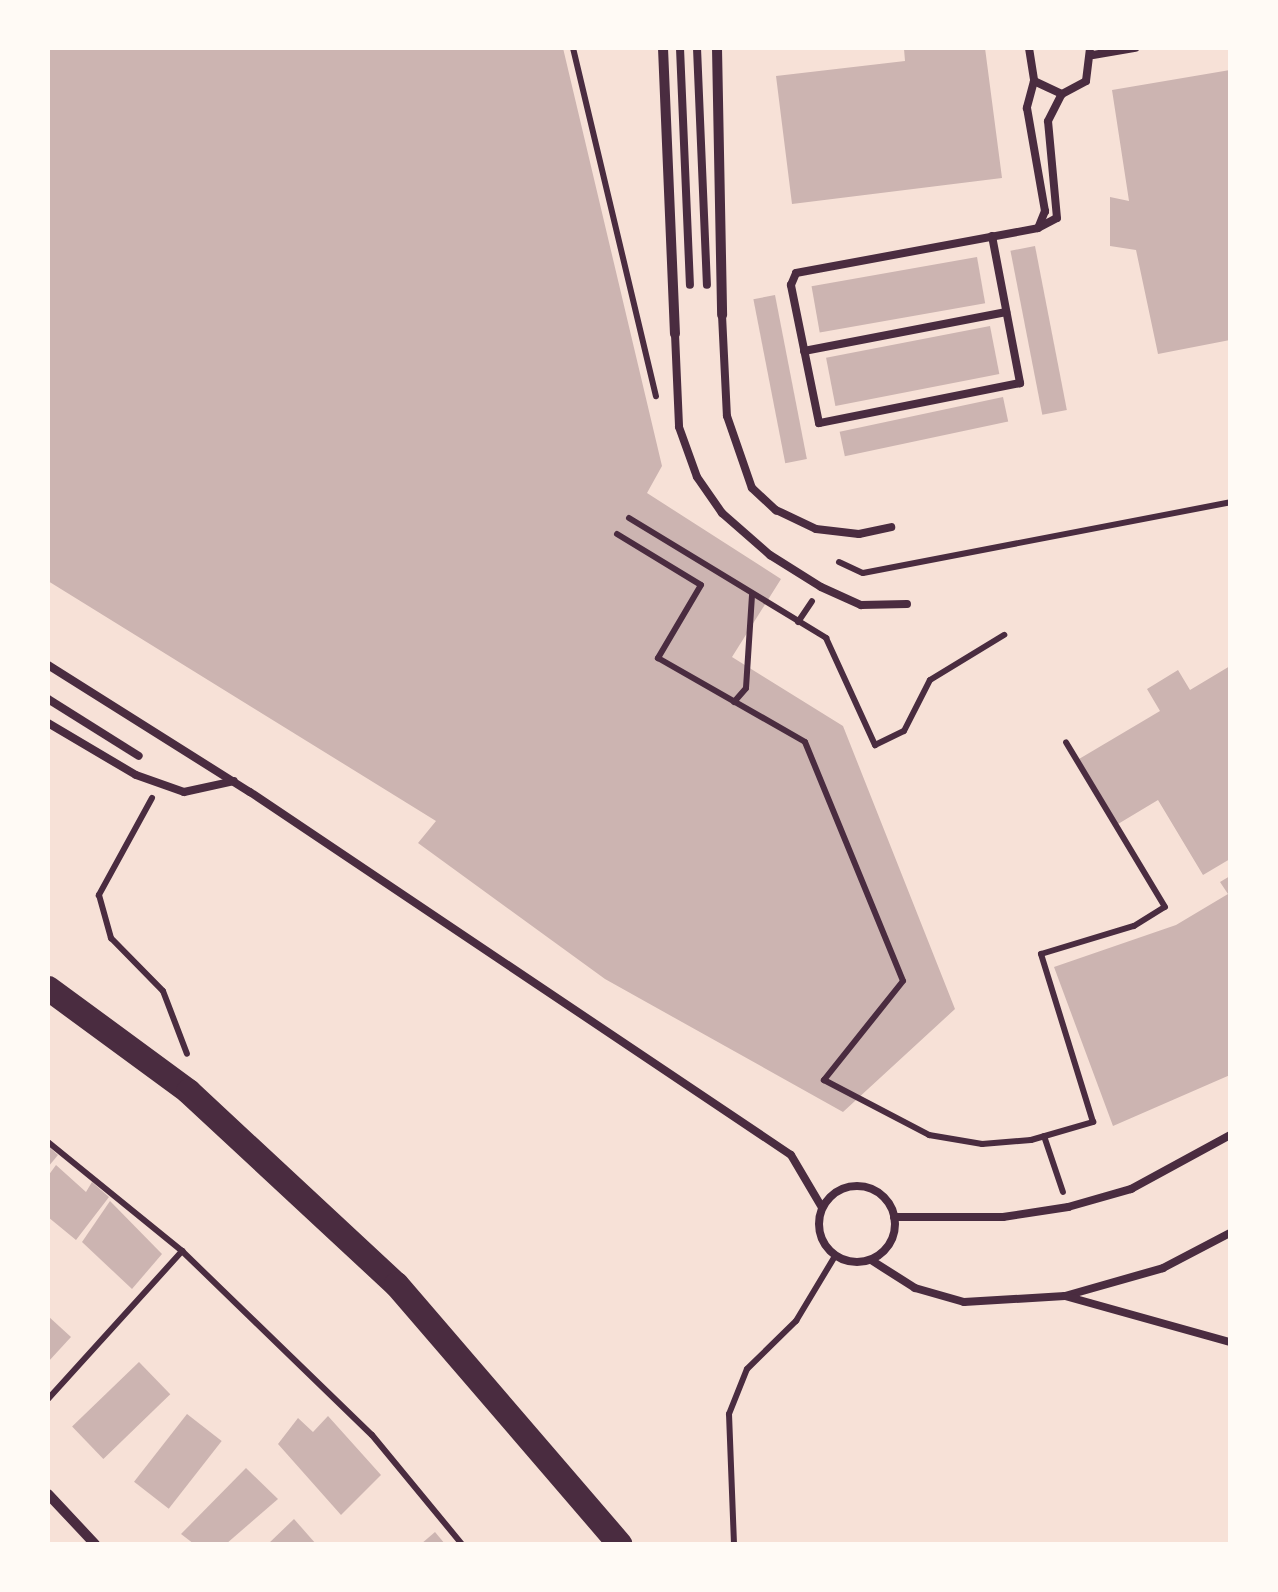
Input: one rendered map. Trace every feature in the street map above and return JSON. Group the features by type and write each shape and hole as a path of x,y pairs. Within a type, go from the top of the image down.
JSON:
{"main road":[{"path":"48,988 188,1091 396,1284 620,1544"}],"street":[{"path":"663,48 675,334"},
{"path":"717,48 722,315"},
{"path":"48,1494 94,1544"}],"lane":[{"path":"680,48 690,285"},
{"path":"697,48 708,285"},
{"path":"1030,48 1034,81 1027,108 1045,211 1038,228"},
{"path":"992,236 1020,383 819,422 791,285 796,273 992,236 1038,228 1057,218 1048,121 1062,94 1086,81 1091,51 1135,48"},
{"path":"1034,81 1062,94"},
{"path":"804,351 1006,312"},
{"path":"722,315 727,416 752,488 776,510 816,529 858,534 891,527"},
{"path":"675,334 679,427 697,477 722,513 770,555 821,587 861,605 907,604"},
{"path":"48,665 234,782 791,1155 822,1206"},
{"path":"48,699 139,756"},
{"path":"48,723 159,783 184,792 234,782"},
{"path":"894,1217 1003,1217 1068,1207 1131,1188 1230,1136"},
{"path":"871,1260 888,1248 894,1217 878,1190 857,1184 836,1190 822,1206 818,1224 835,1256 871,1260 915,1288 964,1302 1066,1296 1163,1268 1230,1233"},
{"path":"1066,1296 1230,1342"}],"path":[{"path":"572,48 656,397"},
{"path":"838,562 864,573 1230,502"},
{"path":"629,518 826,638 875,745 904,732 930,680 1004,635"},
{"path":"617,534 701,585 658,658 806,742 903,982 824,1080 929,1135 982,1144 1044,1136 1093,1122 1041,954 1134,926 1165,908 1066,742"},
{"path":"734,702 746,688 752,593"},
{"path":"798,622 813,600"},
{"path":"159,783 100,895 111,938 164,991 188,1056 188,1091"},
{"path":"1044,1136 1068,1207"},
{"path":"48,1142 182,1251 372,1435 462,1544"},
{"path":"48,1399 182,1251"},
{"path":"734,1544 729,1414 747,1369 796,1321 835,1256"}],"building":[{"path":"48,48 563,48 662,466 647,493 781,579 732,657 843,726 955,1009 843,1112 605,979 418,843 436,821 48,581"},
{"path":"985,48 1002,178 792,204 776,76 905,61 904,49"},
{"path":"1230,70 1230,340 1158,354 1136,250 1110,246 1110,197 1129,201 1112,90"},
{"path":"1035,246 1067,410 1042,415 1010,251"},
{"path":"977,257 985,303 820,332 812,286"},
{"path":"775,295 807,459 785,463 753,299"},
{"path":"990,326 999,374 835,406 826,358"},
{"path":"1003,397 1008,421 845,456 840,432"},
{"path":"1230,666 1230,859 1203,875 1158,800 1118,824 1079,759 1160,711 1147,689 1178,670 1190,690"},
{"path":"1230,876 1230,1075 1113,1126 1054,967 1176,925 1228,894 1220,882"},
{"path":"48,1146 58,1155 48,1167"},
{"path":"56,1165 86,1192 92,1182 109,1197 76,1240 48,1217 48,1176"},
{"path":"110,1201 162,1254 132,1289 82,1242"},
{"path":"48,1316 71,1337 48,1362"},
{"path":"139,1362 170,1394 103,1459 72,1427"},
{"path":"187,1414 222,1441 169,1509 134,1482"},
{"path":"328,1416 381,1475 341,1515 278,1444 298,1418 313,1432"},
{"path":"246,1468 278,1499 226,1544 194,1544 181,1534"},
{"path":"294,1519 316,1544 268,1544"},
{"path":"435,1532 445,1544 421,1544"}]}
